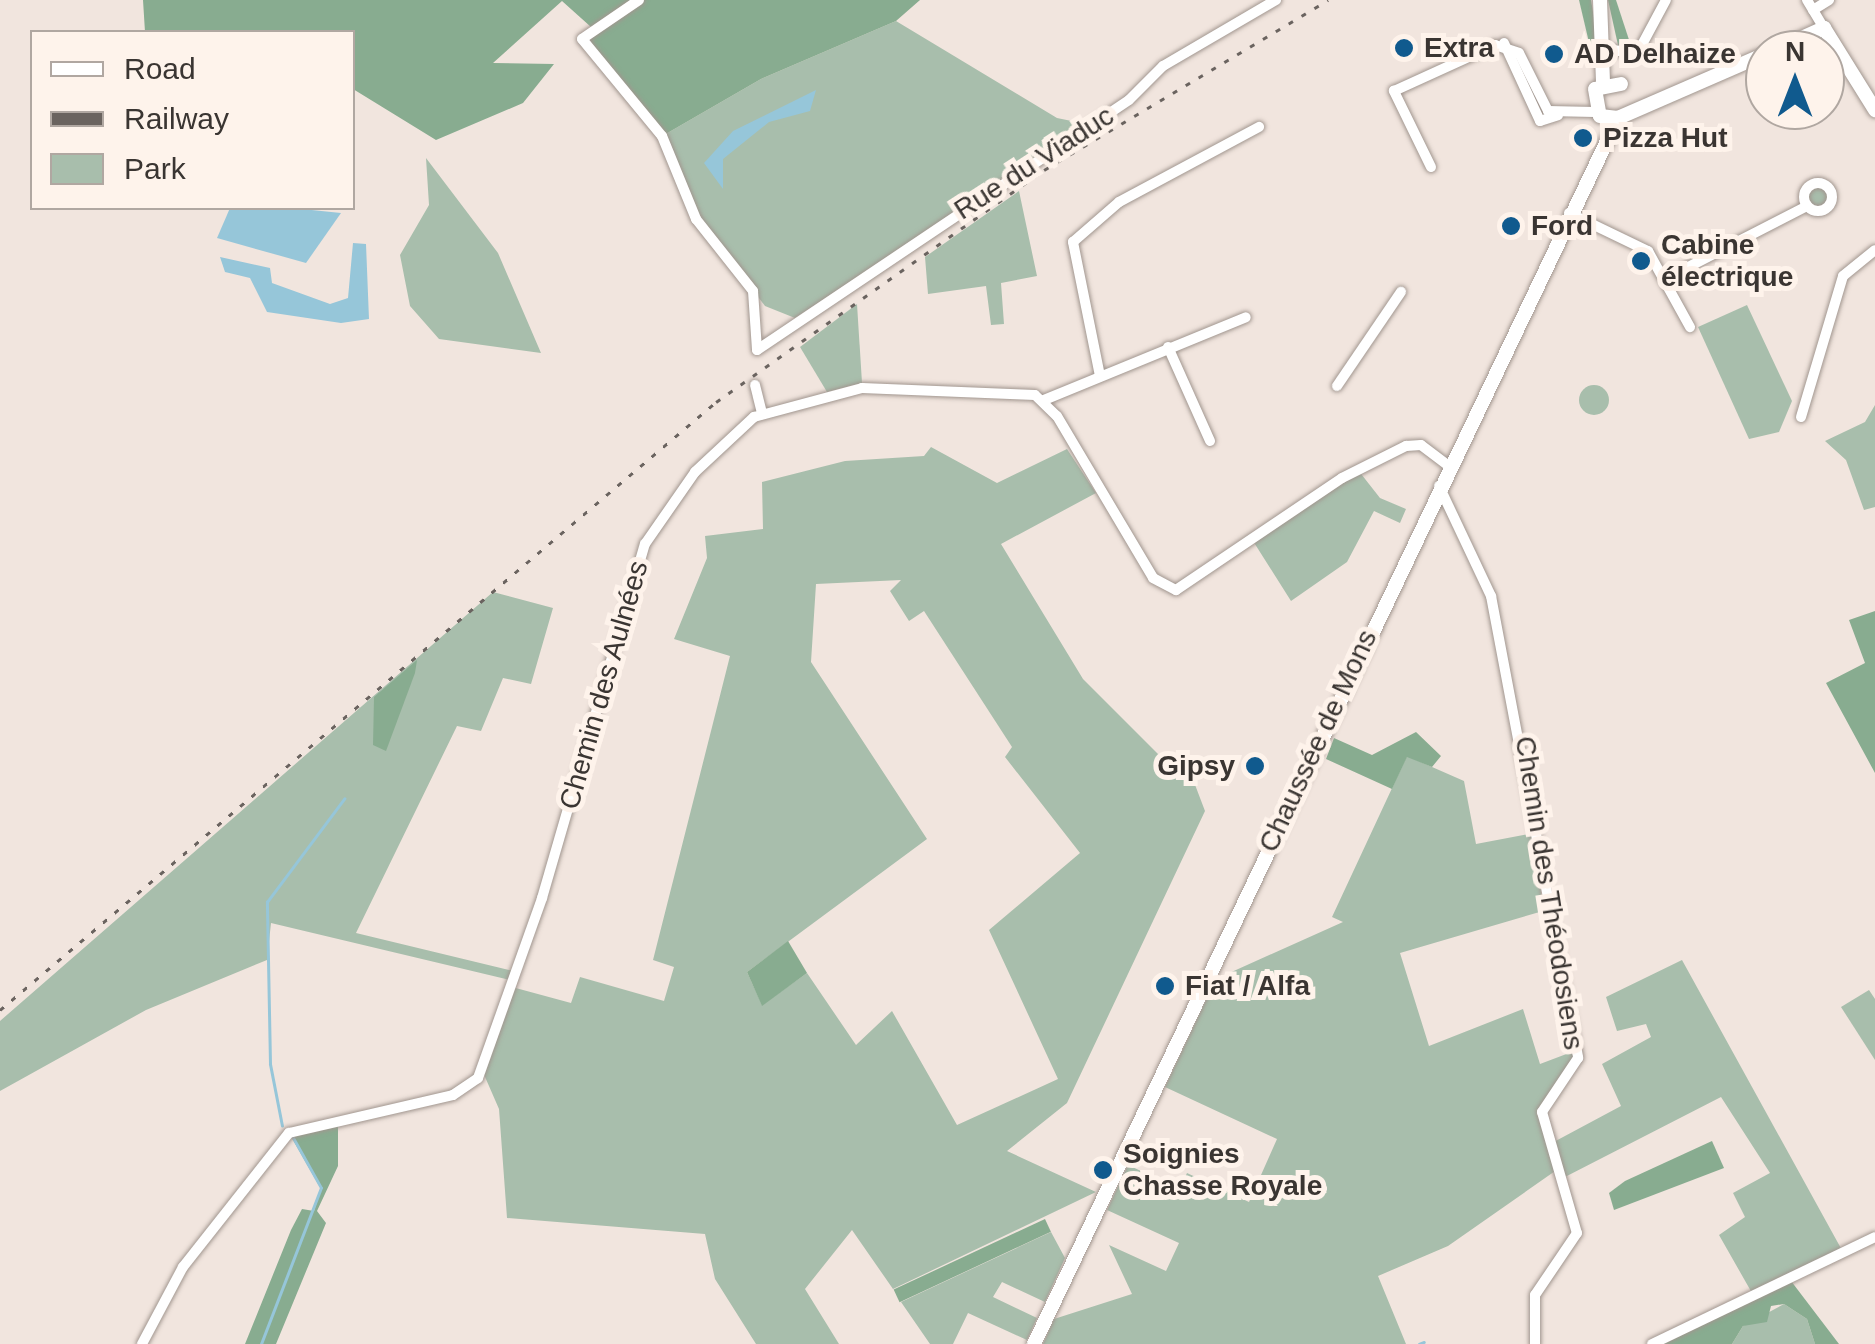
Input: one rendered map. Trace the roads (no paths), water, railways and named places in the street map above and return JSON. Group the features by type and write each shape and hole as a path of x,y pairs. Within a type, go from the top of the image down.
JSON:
{"main road":[{"path":"1600,0 1608,53 1625,90 1621,115"},
{"path":"1820,30 1824,28 1875,110"},
{"path":"1608,53 1596,109 1621,115 1745,63"},
{"path":"1603,82 1649,105"},
{"name":"Chaussée de Mons","path":"1596,109 1602,138"},
{"name":"Chaussée de Mons","path":"1034,1344 1602,138 1621,115"}],"street":[{"name":"Rue du Viaduc","path":"639,0 582,39 662,136 696,219 753,291 757,350 1128,100 1163,66 1276,0"},
{"path":"1608,53 1628,56 1644,47 1666,0"},
{"path":"1824,28 1810,5 1829,0"},
{"path":"1430,167 1394,92 1504,43 1558,116 1596,109"},
{"path":"1100,376 1073,242 1120,202 1260,127"},
{"path":"1665,278 1807,206"},
{"path":"1568,212 1648,251 1690,328"},
{"path":"1800,418 1843,276 1875,250"},
{"path":"1338,386 1400,292"},
{"path":"1246,316 1044,400 1153,578 1170,590 1406,446 1422,445 1448,465"},
{"path":"1168,347 1210,441"},
{"path":"754,386 762,414"},
{"name":"Chemin des Aulnées","path":"142,1344 179,1274 285,1137 453,1096 478,1078 542,898 646,544 711,454 762,414 862,388 1044,400"},
{"name":"Chemin des Théodosiens","path":"1439,486 1491,596 1578,1058 1542,1112 1577,1233 1535,1294 1535,1344"},
{"path":"1652,1344 1875,1236"}],"water":[{"path":"816,90 810,111 769,122 723,159 723,189 704,163 733,131"},
{"path":"229,210 341,213 306,263 217,238"},
{"path":"353,243 366,244 369,319 341,323 267,312 250,278 225,272 220,257 270,268 272,283 330,304 348,298"}],"waterway":[{"path":"282,1126 270,1064 267,902 344,799"},
{"path":"261,1344 321,1188 293,1138"},
{"path":"1419,1344 1424,1342"}],"railway":[{"path":"0,1010 716,402 1044,170 1328,0"}],"place":[{"name":"Extra","path":"1404,48"},
{"name":"AD Delhaize","path":"1554,54"},
{"name":"Pizza Hut","path":"1583,138"},
{"name":"Ford","path":"1511,226"},
{"name":"Cabine électrique","path":"1641,261"},
{"name":"Gipsy","path":"1255,766"},
{"name":"Fiat / Alfa","path":"1165,986"},
{"name":"Soignies Chasse Royale","path":"1103,1170"}]}
